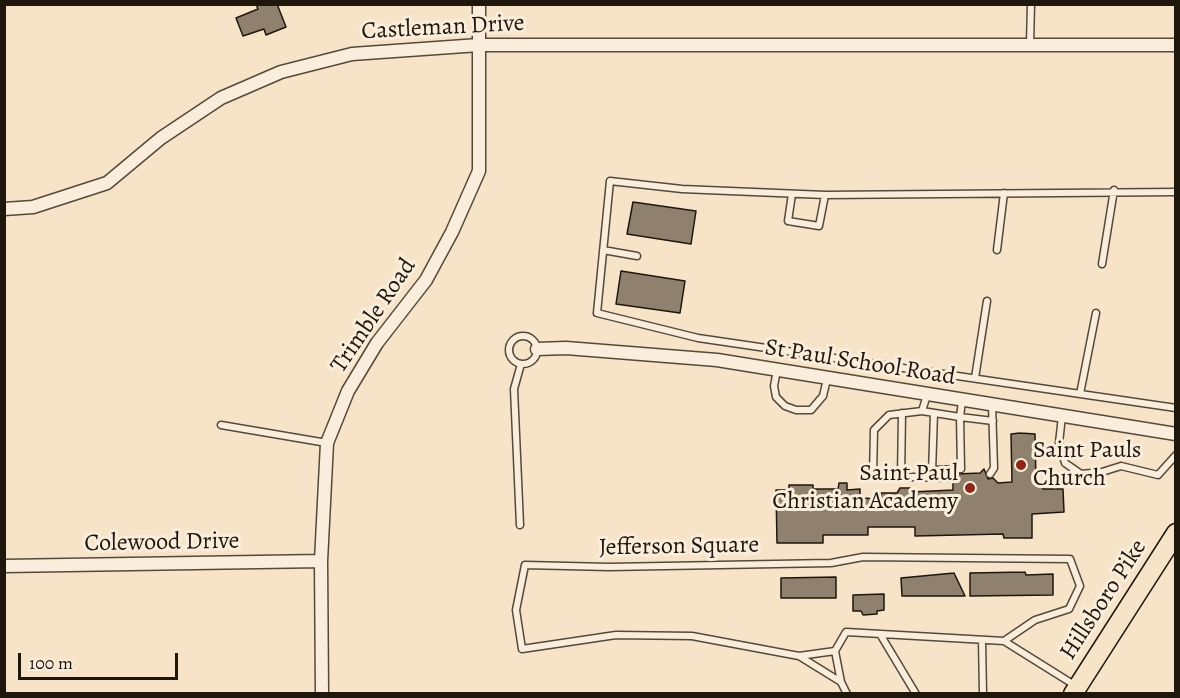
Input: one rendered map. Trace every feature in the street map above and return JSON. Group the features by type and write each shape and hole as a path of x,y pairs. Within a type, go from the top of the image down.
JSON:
{"main road":[{"name":"Hillsboro Pike","path":"1075,690 1176,533"}],"street":[{"name":"Trimble Road","path":"322,693 321,561 327,444 348,391 377,343 426,280 477,179 479,171 479,4"},
{"name":"Castleman Drive","path":"4,209 33,207 107,183 161,138 221,98 281,72 352,54 479,45 1176,45"},
{"name":"St Paul School Road","path":"537,349 566,348 717,360 1176,434"},
{"name":"Colewood Drive","path":"4,566 321,561"}],"lane":[{"path":"1030,44 1031,4"},
{"path":"1176,192 1113,190 825,195 682,189 610,181 597,313 698,338 1176,408"},
{"path":"1102,264 1113,190"},
{"path":"997,249 1004,193"},
{"path":"792,194 788,221 819,226 825,195"},
{"path":"603,250 637,256"},
{"path":"975,378 987,301"},
{"path":"1080,394 1096,313"},
{"path":"519,337 527,337 534,342 537,349 533,359 521,364 510,356 509,348 512,341 519,337"},
{"path":"520,525 514,389 521,364"},
{"path":"777,370 774,386 776,397 785,406 796,410 810,410 823,396 827,379"},
{"path":"922,411 927,395"},
{"path":"932,470 961,469 962,401"},
{"path":"990,474 994,468 992,405"},
{"path":"953,478 873,476 874,430 890,415 922,411 993,422"},
{"path":"901,478 902,413"},
{"path":"932,478 934,413"},
{"path":"1062,416 1059,443 1065,463 1081,474 1102,472 1121,466 1158,475 1176,455"},
{"path":"220,425 327,444"},
{"name":"Jefferson Square","path":"841,682 799,657 692,636 616,635 522,649 516,610 525,565 609,567 808,563 863,557 1070,559 1080,586 1069,609 1035,620 1004,641"},
{"path":"847,693 841,682 835,651 846,632 1004,641 1075,690"},
{"path":"880,634 916,693"},
{"path":"982,640 983,693"},
{"name":"Jefferson Square","path":"799,657 835,651"}],"building":[{"path":"256,4 277,4 286,27 266,35 264,29 243,36 236,18 258,9"},
{"path":"633,202 696,211 691,244 627,234"},
{"path":"621,271 685,281 680,313 616,304"},
{"path":"1011,434 1035,434 1036,482 1043,482 1043,489 1063,489 1064,512 1032,514 1032,538 1004,538 1003,534 915,536 915,527 868,527 868,535 823,535 823,543 777,543 776,490 789,490 789,485 813,485 813,489 838,489 839,483 847,483 847,490 860,489 860,498 881,499 881,493 897,493 900,488 910,488 911,492 953,490 953,483 958,479 957,474 980,473 984,469 988,479 993,478 998,483 1012,482"},
{"path":"1025,572 1026,575 1053,574 1053,595 970,596 970,573"},
{"path":"954,573 965,596 902,596 901,578"},
{"path":"836,577 836,598 781,598 781,578"},
{"path":"884,594 884,610 877,611 877,614 863,615 861,611 853,611 853,595"}],"place":[{"name":"Saint Pauls Church","path":"1021,465"},
{"name":"Saint Paul Christian Academy","path":"970,488"}]}
